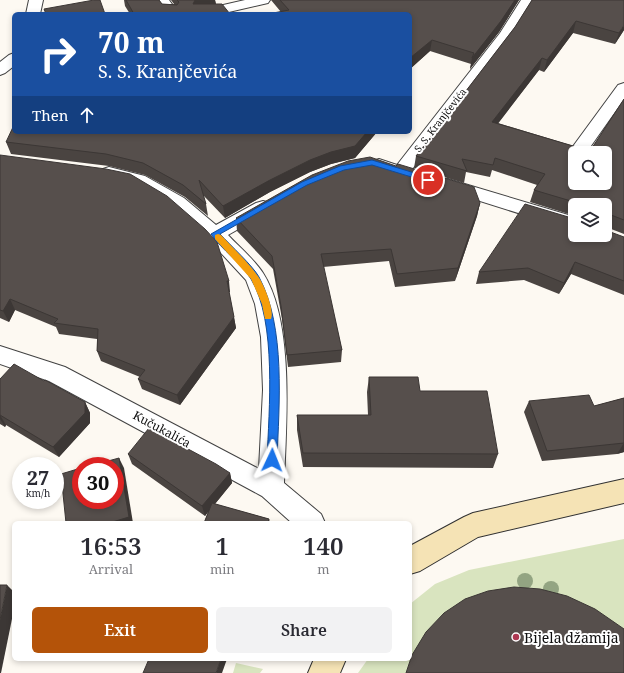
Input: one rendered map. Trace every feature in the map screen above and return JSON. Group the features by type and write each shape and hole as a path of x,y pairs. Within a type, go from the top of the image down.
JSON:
{"main road":[{"path":"412,560 474,526 624,491"},
{"path":"323,673 330,661"}],"street":[{"path":"33,12 36,0"},
{"path":"162,0 171,12"},
{"path":"211,12 263,0"},
{"name":"S. S. Kranjčevića","path":"416,176 528,0"},
{"path":"0,50 12,52"},
{"path":"0,70 12,60"},
{"path":"582,146 624,88"},
{"path":"365,164 372,162 568,222"},
{"path":"94,171 139,180 177,202 215,234 255,277 266,304 272,337 275,390 271,488"},
{"path":"215,234 277,199"},
{"name":"Kučukalića","path":"0,355 57,374 271,488 310,521"}],"green space":[{"path":"624,539 624,673 358,673 367,661 412,661 412,602 435,584 469,570"},
{"path":"236,663 263,669 260,673 233,673"}],"building":[{"path":"100,0 104,12 45,12 44,9"},
{"path":"126,0 159,0 162,4 177,5 179,2 177,0 195,0 193,4 222,4 228,12 133,12"},
{"path":"280,0 515,0 501,21 472,58 474,53 432,40 412,56 412,12 278,12 289,10"},
{"path":"532,0 624,0 624,25 619,33 576,21 547,60 542,58 492,122 573,146 568,146 568,190 612,190 612,146 593,146 624,99 624,220 612,215 612,198 568,198 568,200 534,190 545,174 495,158 493,165 462,159 467,171 416,156 515,27"},
{"path":"12,129 12,134 365,134 355,146 331,152 310,160 223,206 199,180 206,204 183,185 143,163 106,154 6,142"},
{"path":"0,155 106,169 130,174 167,196 205,229 217,242 229,281 227,281 234,317 177,395 138,379 145,370 97,351 98,329 54,323 58,319 10,299 3,311 0,310"},
{"path":"370,157 396,166 398,164 474,187 480,203 458,268 397,274 391,249 321,254 342,350 287,355 281,306 272,256 236,218 312,175 348,161"},
{"path":"525,204 568,217 568,242 612,242 612,233 624,237 624,281 575,262 564,283 528,268 479,272"},
{"path":"14,364 85,402 85,413 53,447 0,415 0,379"},
{"path":"369,377 418,377 420,391 487,391 498,454 303,453 297,415 371,415"},
{"path":"589,395 594,406 624,398 624,443 547,451 529,401"},
{"path":"149,428 230,473 202,506 128,454"},
{"path":"72,471 72,509 124,509 124,488 129,517 116,521 66,521 64,473"},
{"path":"212,503 269,519 268,521 205,521"},
{"path":"0,585 7,585 0,620"},
{"name":"Bijela džamija","path":"514,587 540,589 567,596 595,609 624,629 624,673 406,673 410,661 412,661 412,655 426,632 444,613 465,599 488,591"},
{"path":"148,661 220,661 216,673 143,673"}],"slow traffic":[{"path":"218,237 255,277 266,304 268,316"}],"place":[{"name":"Bijela džamija","path":"516,637"}],"route":[{"path":"272,460 275,390 272,337 266,304 255,277 215,234 304,183 342,168 372,162 428,180"}]}
